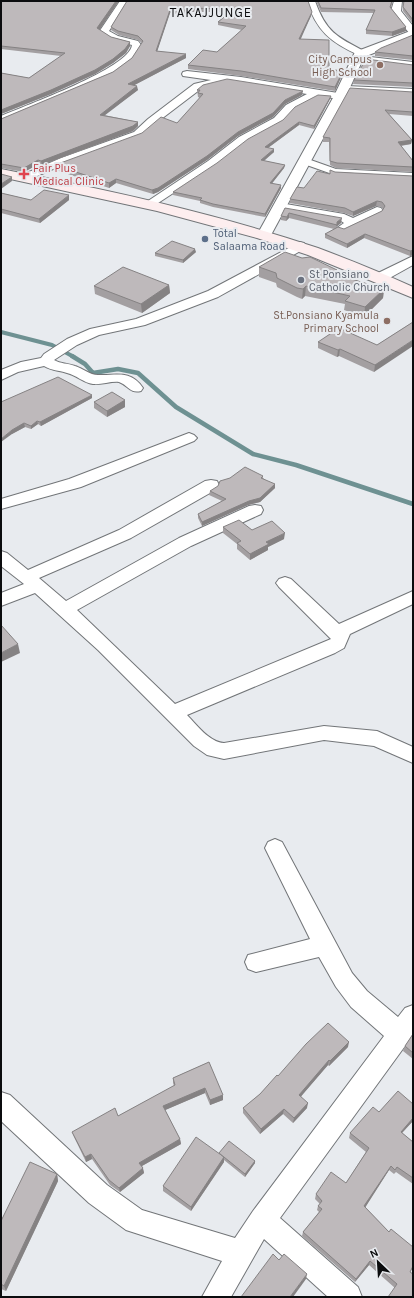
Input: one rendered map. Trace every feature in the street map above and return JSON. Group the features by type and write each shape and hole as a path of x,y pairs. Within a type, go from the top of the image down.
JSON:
{"main road":[{"path":"1,173 148,205 300,246 381,277 413,293"}],"street":[{"path":"1,120 105,76 116,69 135,52 137,46 135,43 115,38 104,32 124,1"},
{"path":"311,1 316,17 329,35 359,55 413,65"},
{"path":"264,236 342,92 359,55 413,33 396,11 398,1"},
{"path":"187,74 225,78 317,92 413,92"},
{"path":"24,178 65,160 138,134 152,121 198,86 225,78"},
{"path":"148,205 243,139 278,120 290,107 317,92"},
{"path":"305,161 335,172 413,176"},
{"path":"280,207 344,218 353,223"},
{"path":"340,229 377,211"},
{"path":"1,376 13,369 46,361 61,349 95,332 140,322 213,294 300,246"},
{"path":"381,277 413,260"},
{"path":"46,361 56,367 71,369 94,380 122,378 136,388"},
{"path":"1,504 75,484 189,438"},
{"path":"1,600 32,581 125,534 211,485"},
{"path":"65,609 185,542 256,510"},
{"path":"1,558 32,581 65,609 200,741 214,750 224,751 240,749 324,733 377,739 413,755"},
{"path":"285,583 341,637"},
{"path":"172,713 329,648 338,642 344,630 351,625 413,597"},
{"path":"216,1297 240,1253 262,1220 406,1025 359,1000 344,980 275,848"},
{"path":"256,962 325,946"},
{"path":"1,1104 98,1194 135,1221 240,1253"},
{"path":"262,1220 348,1297"}],"building":[{"path":"1,1 116,1 97,28 111,37 130,42 125,49 113,59 95,70 1,110 1,73 29,78 65,53 1,46"},
{"path":"127,1 308,1 312,12 299,39 329,40 329,66 327,69 343,71 335,87 241,71 188,65 203,50 217,52 246,26 218,22 234,9 186,8 184,11 170,10 156,51 186,54 128,84 137,86 100,115 138,122 133,126 41,161 38,160 24,168 1,164 1,119 113,72 132,58 143,41 138,36 118,31 111,27"},
{"path":"318,1 392,1 390,7 406,27 392,32 366,30 375,10 321,8"},
{"path":"404,1 413,1 413,20 403,7"},
{"path":"413,35 413,56 375,52 381,48"},
{"path":"366,59 413,65 413,83 354,80"},
{"path":"227,79 303,91 285,100 273,113 238,132 207,156 158,188 152,190 116,179 109,183 55,165 142,133 161,117 177,123 203,94 198,93 200,90 197,90 203,85"},
{"path":"350,88 413,92 413,112 385,110 412,140 398,142 413,161 413,167 337,163 330,161 330,138 323,137"},
{"path":"318,95 331,96 314,126 299,122 265,147 274,149 261,160 285,165 270,183 281,185 265,214 213,204 200,200 202,198 173,192 217,163 248,139 283,120 295,107"},
{"path":"330,170 335,172 413,176 413,250 410,251 365,234 347,244 325,234 338,227 344,229 382,211 385,206 382,202 377,201 353,212 345,208 290,199 297,187 304,188 317,171 330,174"},
{"path":"1,174 12,177 1,184"},
{"path":"44,190 69,195 39,219 1,209 1,193 31,200"},
{"path":"285,208 342,218 337,222 337,225 289,213 287,217 281,216"},
{"path":"172,241 195,249 183,260 155,253"},
{"path":"285,252 302,258 310,257 337,270 332,273 384,289 365,307 345,301 350,296 306,286 303,289 297,288 277,278 276,273 259,267"},
{"path":"123,267 169,285 141,304 94,286"},
{"path":"413,322 413,340 375,365 340,349 338,350 318,342 339,328 377,345"},
{"path":"58,377 92,395 40,422 37,421 31,426 24,423 1,439 1,402"},
{"path":"112,392 125,400 107,411 94,402"},
{"path":"245,467 263,476 261,478 275,484 260,498 249,501 202,522 198,514 226,499 210,491 218,486 220,481 230,478"},
{"path":"239,520 252,530 272,521 285,533 266,542 269,544 250,554 237,543 241,541 223,527"},
{"path":"1,625 18,644 1,653"},
{"path":"328,1023 349,1042 330,1061 329,1060 299,1095 308,1103 294,1118 284,1109 261,1129 243,1108 260,1094 277,1075 278,1076 306,1044"},
{"path":"413,1034 413,1053 405,1046"},
{"path":"209,1062 223,1095 210,1100 205,1088 163,1106 180,1139 139,1163 143,1168 119,1188 109,1180 91,1154 85,1157 72,1132 115,1108 118,1116 175,1085 173,1078"},
{"path":"398,1091 413,1104 413,1118 401,1132 413,1142 413,1178 397,1167 395,1170 391,1166 364,1206 389,1232 391,1229 413,1247 413,1266 410,1272 413,1274 413,1297 388,1297 397,1284 370,1261 356,1279 303,1232 322,1209 318,1206 322,1201 316,1194 331,1172 346,1183 369,1148 350,1133 373,1107 379,1112"},
{"path":"196,1137 224,1157 191,1207 163,1186"},
{"path":"229,1141 255,1161 245,1174 219,1153"},
{"path":"30,1162 57,1174 4,1286 1,1284 1,1221"},
{"path":"273,1254 279,1260 284,1254 307,1274 290,1297 241,1297"}],"waterway":[{"path":"1,332 52,345 74,357"},
{"path":"72,356 85,364 93,373 118,369 138,373 176,407 253,454 296,465 413,504"}],"place":[{"name":"City Campus High School","path":"380,65"},
{"name":"Fair Plus Medical Clinic","path":"24,174"},
{"name":"Total Salaama Road","path":"205,239"},
{"name":"St Ponsiano Catholic Church","path":"301,280"},
{"name":"St.Ponsiano Kyamula Primary School","path":"387,321"}],"district":[{"name":"TAKAJJUNGE","path":"211,12"}]}
